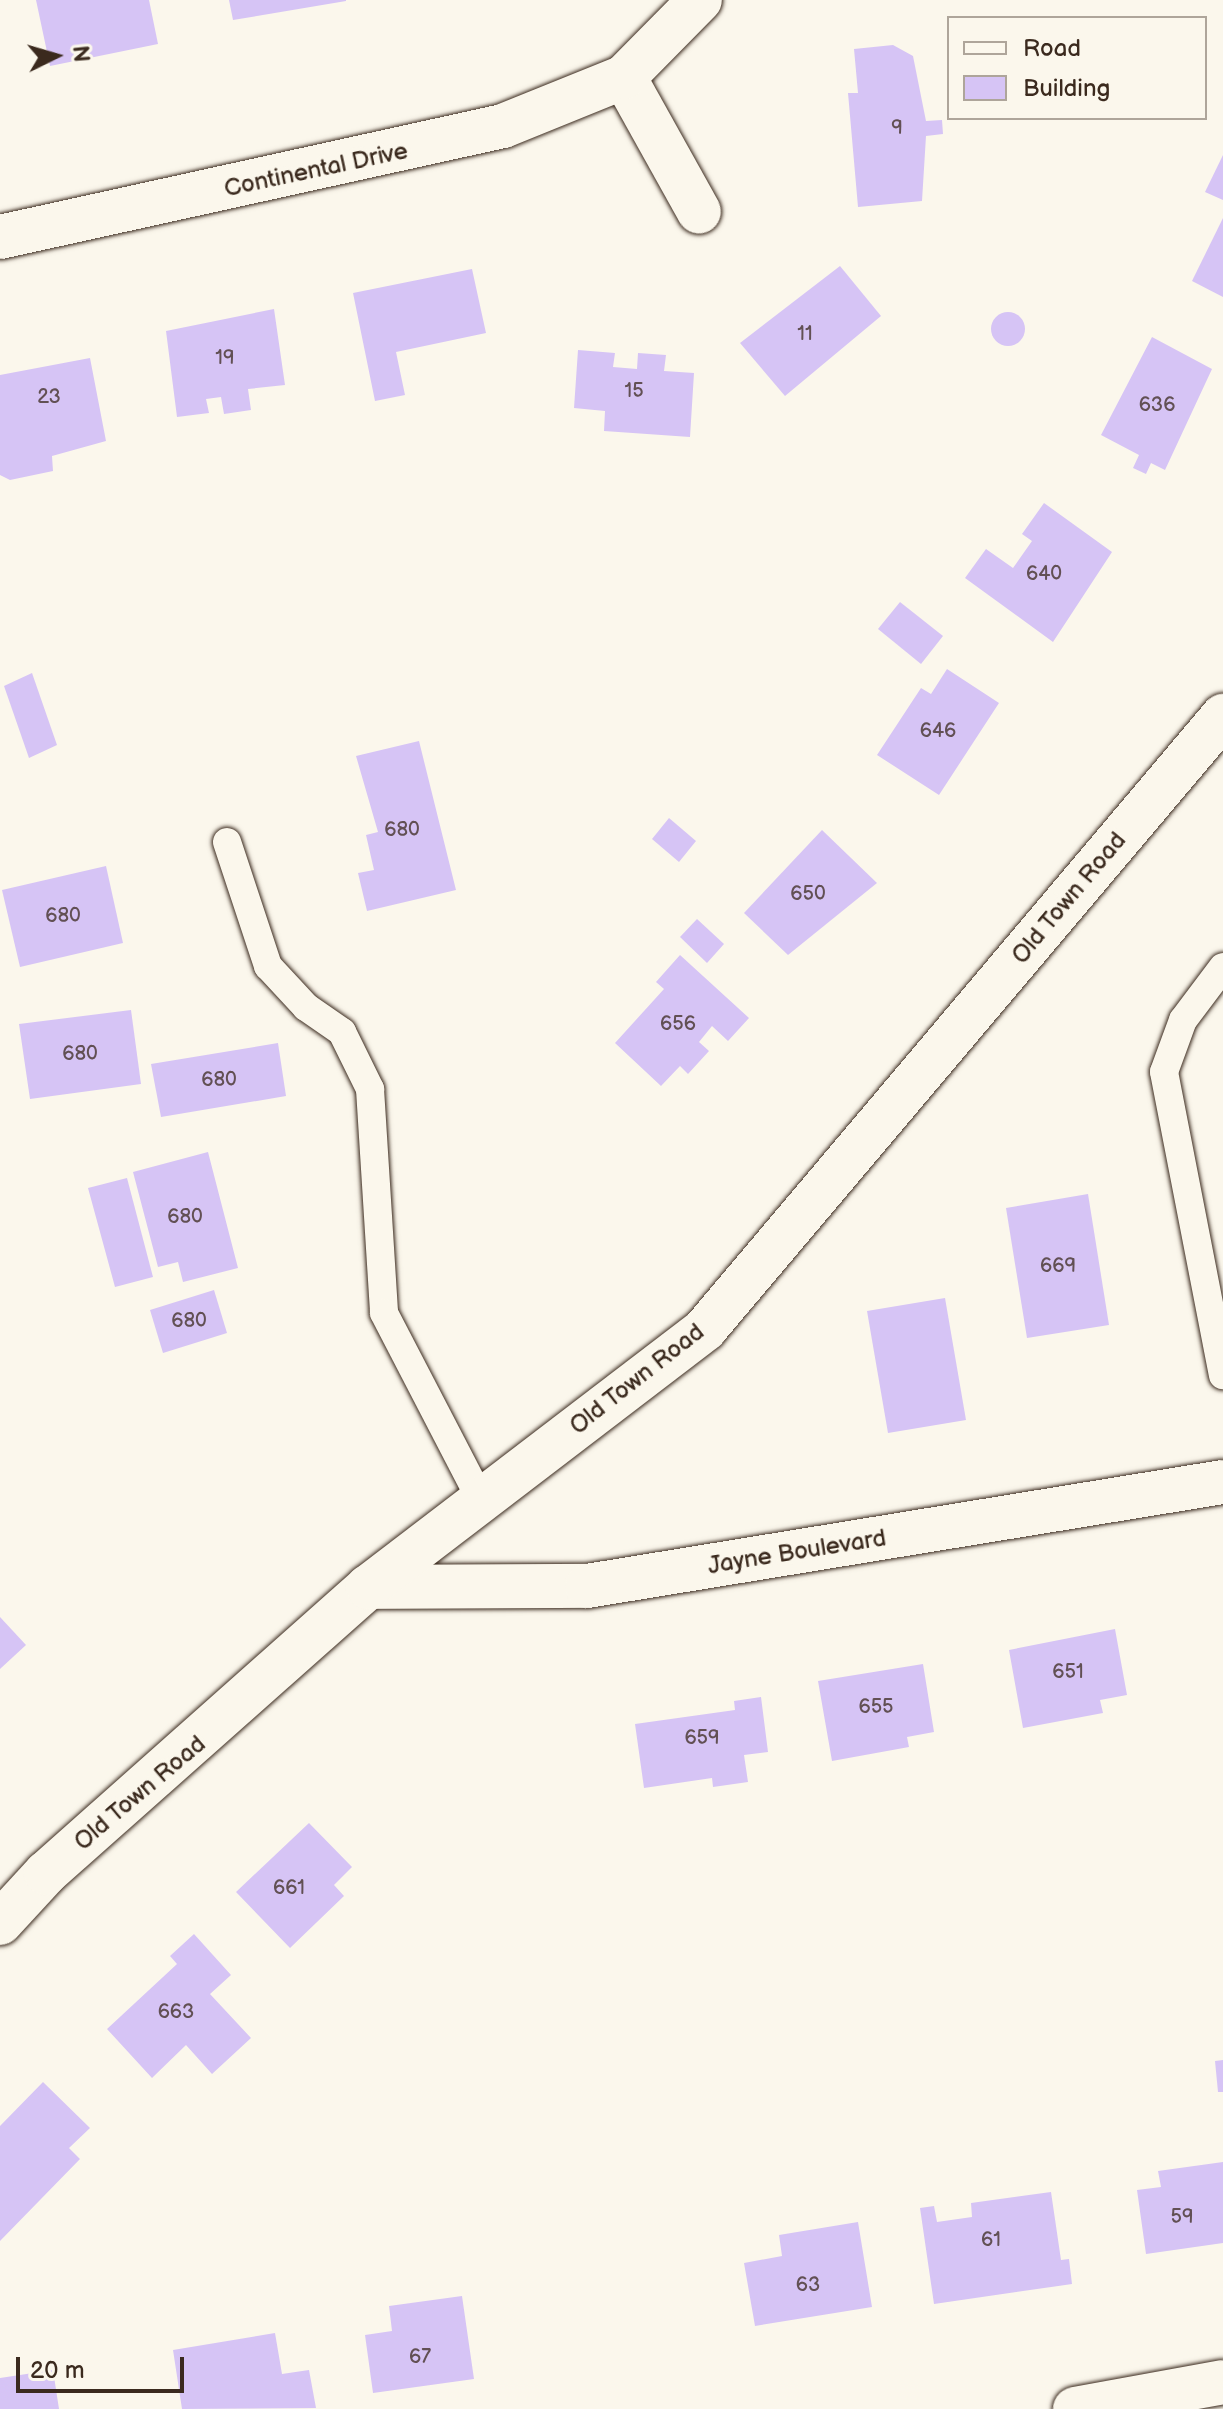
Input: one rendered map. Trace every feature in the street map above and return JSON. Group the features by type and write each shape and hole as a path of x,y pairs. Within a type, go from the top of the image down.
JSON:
{"street":[{"name":"Continental Drive","path":"0,237 472,134 624,77 700,0"},
{"path":"624,77 699,212"},
{"name":"Old Town Road","path":"0,1923 46,1873 368,1587 705,1329 1220,723"},
{"name":"Jayne Boulevard","path":"368,1587 587,1586 1223,1482"},
{"path":"1075,2409 1223,2382"}],"lane":[{"path":"227,842 268,966 306,1007 342,1032 370,1089 384,1313 481,1500"},
{"path":"1223,967 1183,1020 1164,1072 1218,1328 1223,1375"}],"building":[{"path":"36,0 149,0 158,44 50,66"},
{"path":"229,0 346,0 346,1 233,20"},
{"path":"893,45 913,56 926,121 942,120 943,134 926,136 922,201 858,207 848,93 858,93 854,49"},
{"path":"1223,155 1223,200 1205,192"},
{"path":"1223,218 1223,297 1192,281"},
{"path":"840,266 881,316 785,396 740,343"},
{"path":"472,269 486,333 396,352 405,395 375,401 353,293"},
{"path":"274,309 285,385 248,389 251,410 224,414 221,397 206,399 209,413 177,417 166,331"},
{"path":"1008,312 1020,317 1025,329 1020,341 1008,346 996,341 991,329 996,317"},
{"path":"1152,337 1212,369 1165,470 1151,463 1146,474 1133,468 1139,455 1101,435"},
{"path":"578,350 615,353 613,367 637,369 638,353 666,355 664,371 694,373 690,437 604,431 605,411 574,408"},
{"path":"90,358 106,441 52,456 53,471 10,480 0,475 0,375"},
{"path":"1044,503 1112,552 1053,642 965,578 986,549 1013,568 1032,541 1022,534"},
{"path":"900,602 943,636 921,664 878,629"},
{"path":"947,669 999,703 939,795 877,755 921,688 931,694"},
{"path":"32,673 57,745 29,758 4,686"},
{"path":"419,741 456,890 367,911 358,873 374,870 366,835 378,832 356,756"},
{"path":"669,818 696,841 679,862 652,839"},
{"path":"822,830 877,883 788,955 744,913"},
{"path":"106,866 123,943 20,967 2,890"},
{"path":"697,919 724,944 707,963 680,937"},
{"path":"680,955 749,1018 728,1041 712,1026 699,1042 709,1051 688,1074 680,1066 661,1086 615,1043 664,989 656,982"},
{"path":"131,1010 141,1084 30,1099 19,1024"},
{"path":"278,1043 286,1096 161,1117 151,1064"},
{"path":"208,1152 238,1268 183,1282 178,1262 158,1267 133,1172"},
{"path":"127,1178 153,1277 115,1287 88,1188"},
{"path":"1088,1194 1109,1325 1027,1338 1006,1208"},
{"path":"214,1290 227,1333 163,1353 150,1310"},
{"path":"945,1298 966,1420 888,1433 867,1311"},
{"path":"0,1617 26,1645 0,1669"},
{"path":"1115,1629 1127,1695 1100,1700 1103,1713 1023,1728 1009,1650"},
{"path":"923,1664 934,1732 907,1737 909,1747 832,1761 818,1681"},
{"path":"761,1697 768,1752 744,1755 748,1782 713,1787 712,1778 644,1788 635,1724 735,1710 734,1701"},
{"path":"309,1823 352,1867 334,1885 344,1896 290,1948 236,1892"},
{"path":"194,1934 231,1975 210,1994 251,2038 212,2074 186,2045 152,2078 107,2029 177,1964 170,1956"},
{"path":"1223,2060 1223,2092 1218,2092 1215,2061"},
{"path":"43,2082 90,2128 69,2148 80,2159 0,2241 0,2126"},
{"path":"1223,2162 1223,2243 1146,2254 1137,2190 1161,2187 1158,2171"},
{"path":"1051,2192 1061,2260 1069,2259 1072,2284 934,2304 920,2208 934,2206 937,2222 972,2217 971,2203"},
{"path":"858,2222 872,2307 755,2326 744,2263 782,2256 779,2235"},
{"path":"462,2296 474,2379 373,2393 365,2335 392,2331 389,2306"},
{"path":"275,2333 282,2374 309,2370 316,2408 182,2409 173,2350"},
{"path":"53,2370 59,2409 0,2409 0,2378"}]}
